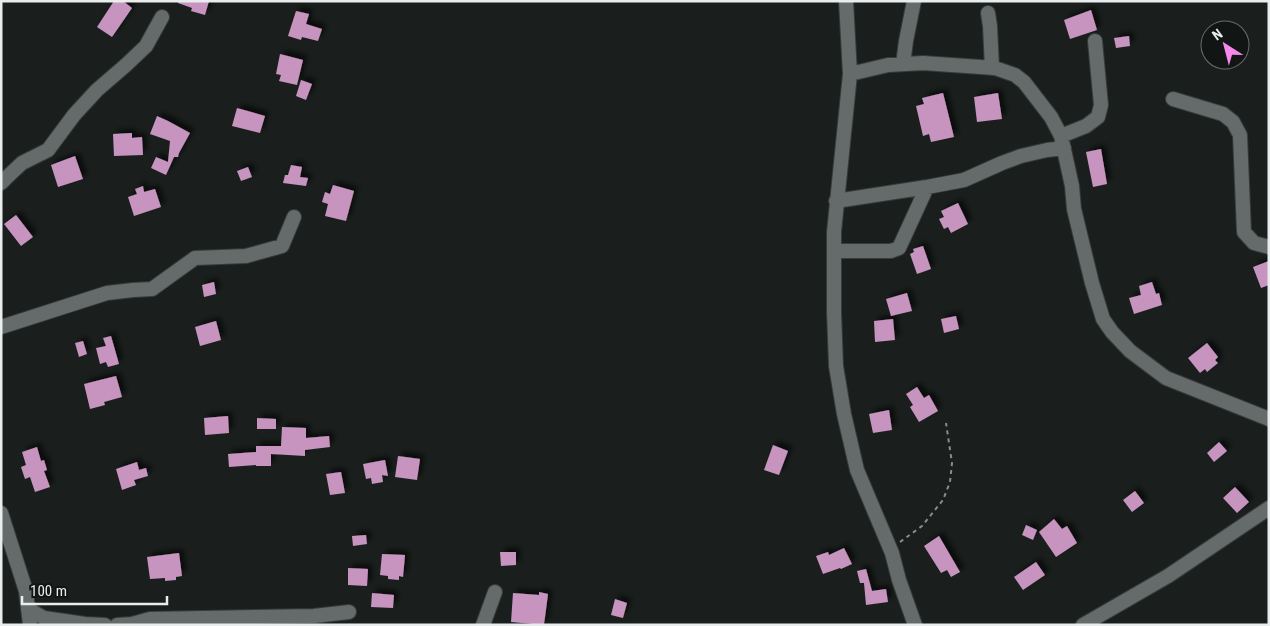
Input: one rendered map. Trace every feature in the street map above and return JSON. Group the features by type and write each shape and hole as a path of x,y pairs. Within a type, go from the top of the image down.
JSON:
{"street":[{"path":"846,1 850,74 834,232 836,366 844,414 857,470 890,549 915,625"},
{"path":"904,64 914,1"},
{"path":"988,13 992,68"},
{"path":"1,183 4,178 22,163 48,150 74,115 97,90 146,46 162,17"},
{"path":"836,201 964,180 1002,163 1047,150 1063,142 1098,117 1101,105 1095,41"},
{"path":"850,74 888,65 924,63 992,68 1015,75 1024,82 1051,118 1063,142 1072,186 1074,209 1092,283 1103,319 1112,332 1130,351 1166,378 1269,419"},
{"path":"1173,99 1223,114 1233,122 1240,135 1244,232 1254,242 1269,247"},
{"path":"834,251 891,251 899,248 927,187"},
{"path":"1,327 106,293 152,289 195,258 246,256 282,246 294,217"},
{"path":"1083,625 1168,576 1269,508"},
{"path":"1,513 26,591 30,625"},
{"path":"483,625 495,592"},
{"path":"28,609 44,618 104,625"},
{"path":"117,625 132,624 150,619 314,616 350,612"}],"path":[{"path":"890,549 922,526 943,500 950,482 952,463 946,423"}],"building":[{"path":"114,1 123,1 132,8 112,37 97,27"},
{"path":"178,1 209,1 205,15 191,11 192,8 178,3"},
{"path":"1091,10 1097,30 1070,39 1064,20"},
{"path":"296,11 309,14 306,24 322,29 318,41 302,37 301,40 288,36"},
{"path":"1129,36 1130,46 1116,48 1114,38"},
{"path":"280,54 303,60 297,85 279,81 281,75 276,74"},
{"path":"301,80 312,84 306,100 296,96"},
{"path":"943,93 954,137 931,142 929,134 923,136 916,106 924,104 922,98"},
{"path":"998,93 1002,119 977,122 974,97"},
{"path":"237,108 265,116 260,133 232,126"},
{"path":"157,116 190,133 178,157 174,157 166,175 151,168 156,157 168,162 170,141 150,134"},
{"path":"132,133 132,138 142,137 143,155 114,156 113,134"},
{"path":"1101,149 1107,184 1093,187 1086,152"},
{"path":"75,156 83,179 58,187 51,165"},
{"path":"291,165 302,167 300,177 308,178 306,186 283,183"},
{"path":"248,167 252,177 241,181 237,171"},
{"path":"333,185 354,191 346,221 325,216 328,204 322,202 325,192 330,194"},
{"path":"143,186 144,192 155,189 161,207 134,216 128,197 137,194 135,189"},
{"path":"958,203 968,224 951,233 948,227 944,229 939,219 944,217 941,211"},
{"path":"16,215 33,237 21,246 4,224"},
{"path":"923,246 931,269 917,274 910,254 914,252 913,249"},
{"path":"1269,261 1269,285 1261,288 1253,267"},
{"path":"214,282 216,294 204,297 202,285"},
{"path":"1152,282 1156,294 1159,293 1162,305 1134,314 1129,298 1141,295 1139,286"},
{"path":"907,293 912,311 891,316 886,299"},
{"path":"956,316 959,329 944,333 941,319"},
{"path":"893,319 895,340 875,342 874,321"},
{"path":"216,321 221,340 200,346 195,327"},
{"path":"111,336 119,364 108,367 106,362 100,364 96,348 106,346 103,338"},
{"path":"83,341 87,354 79,357 75,343"},
{"path":"1207,343 1218,357 1215,360 1218,363 1207,372 1205,369 1200,373 1188,358"},
{"path":"116,376 122,397 104,402 105,405 90,409 84,384"},
{"path":"917,387 924,398 929,395 938,411 919,422 910,407 913,405 906,394"},
{"path":"889,410 892,430 873,433 869,414"},
{"path":"228,416 229,433 205,435 204,418"},
{"path":"257,418 276,419 276,429 257,429"},
{"path":"282,427 306,428 306,438 329,436 330,447 305,450 305,456 271,454 271,466 229,467 228,454 256,452 256,446 281,446"},
{"path":"1219,442 1227,451 1214,462 1207,453"},
{"path":"773,445 788,451 779,475 764,470"},
{"path":"37,447 41,461 44,460 47,470 44,471 50,487 35,492 30,477 25,479 21,467 26,465 22,452"},
{"path":"398,456 420,459 417,480 395,477"},
{"path":"385,460 388,476 382,475 383,482 372,484 371,478 366,479 363,464"},
{"path":"137,462 139,470 146,468 148,476 134,480 136,485 122,490 116,469"},
{"path":"341,472 345,493 330,495 326,474"},
{"path":"1235,487 1249,502 1237,513 1223,498"},
{"path":"1135,491 1144,503 1132,512 1123,500"},
{"path":"1054,519 1062,529 1067,526 1077,543 1056,557 1039,532"},
{"path":"1026,525 1037,530 1033,540 1022,535"},
{"path":"366,535 367,544 353,546 352,536"},
{"path":"939,536 960,572 951,577 947,570 941,573 924,546"},
{"path":"844,548 852,564 823,574 816,556 828,552 829,555"},
{"path":"500,552 516,552 516,565 501,566"},
{"path":"179,553 182,576 176,577 176,580 165,581 165,578 150,579 147,557"},
{"path":"382,554 405,555 403,577 399,576 399,580 388,579 388,576 380,575"},
{"path":"1036,562 1045,575 1023,590 1014,577"},
{"path":"348,568 368,569 367,586 348,585"},
{"path":"866,569 872,591 886,589 888,602 866,605 864,583 860,583 857,571"},
{"path":"539,592 548,594 544,625 511,622 513,593 539,595"},
{"path":"372,593 394,595 393,608 371,607"},
{"path":"615,599 627,603 623,618 611,615"}]}
